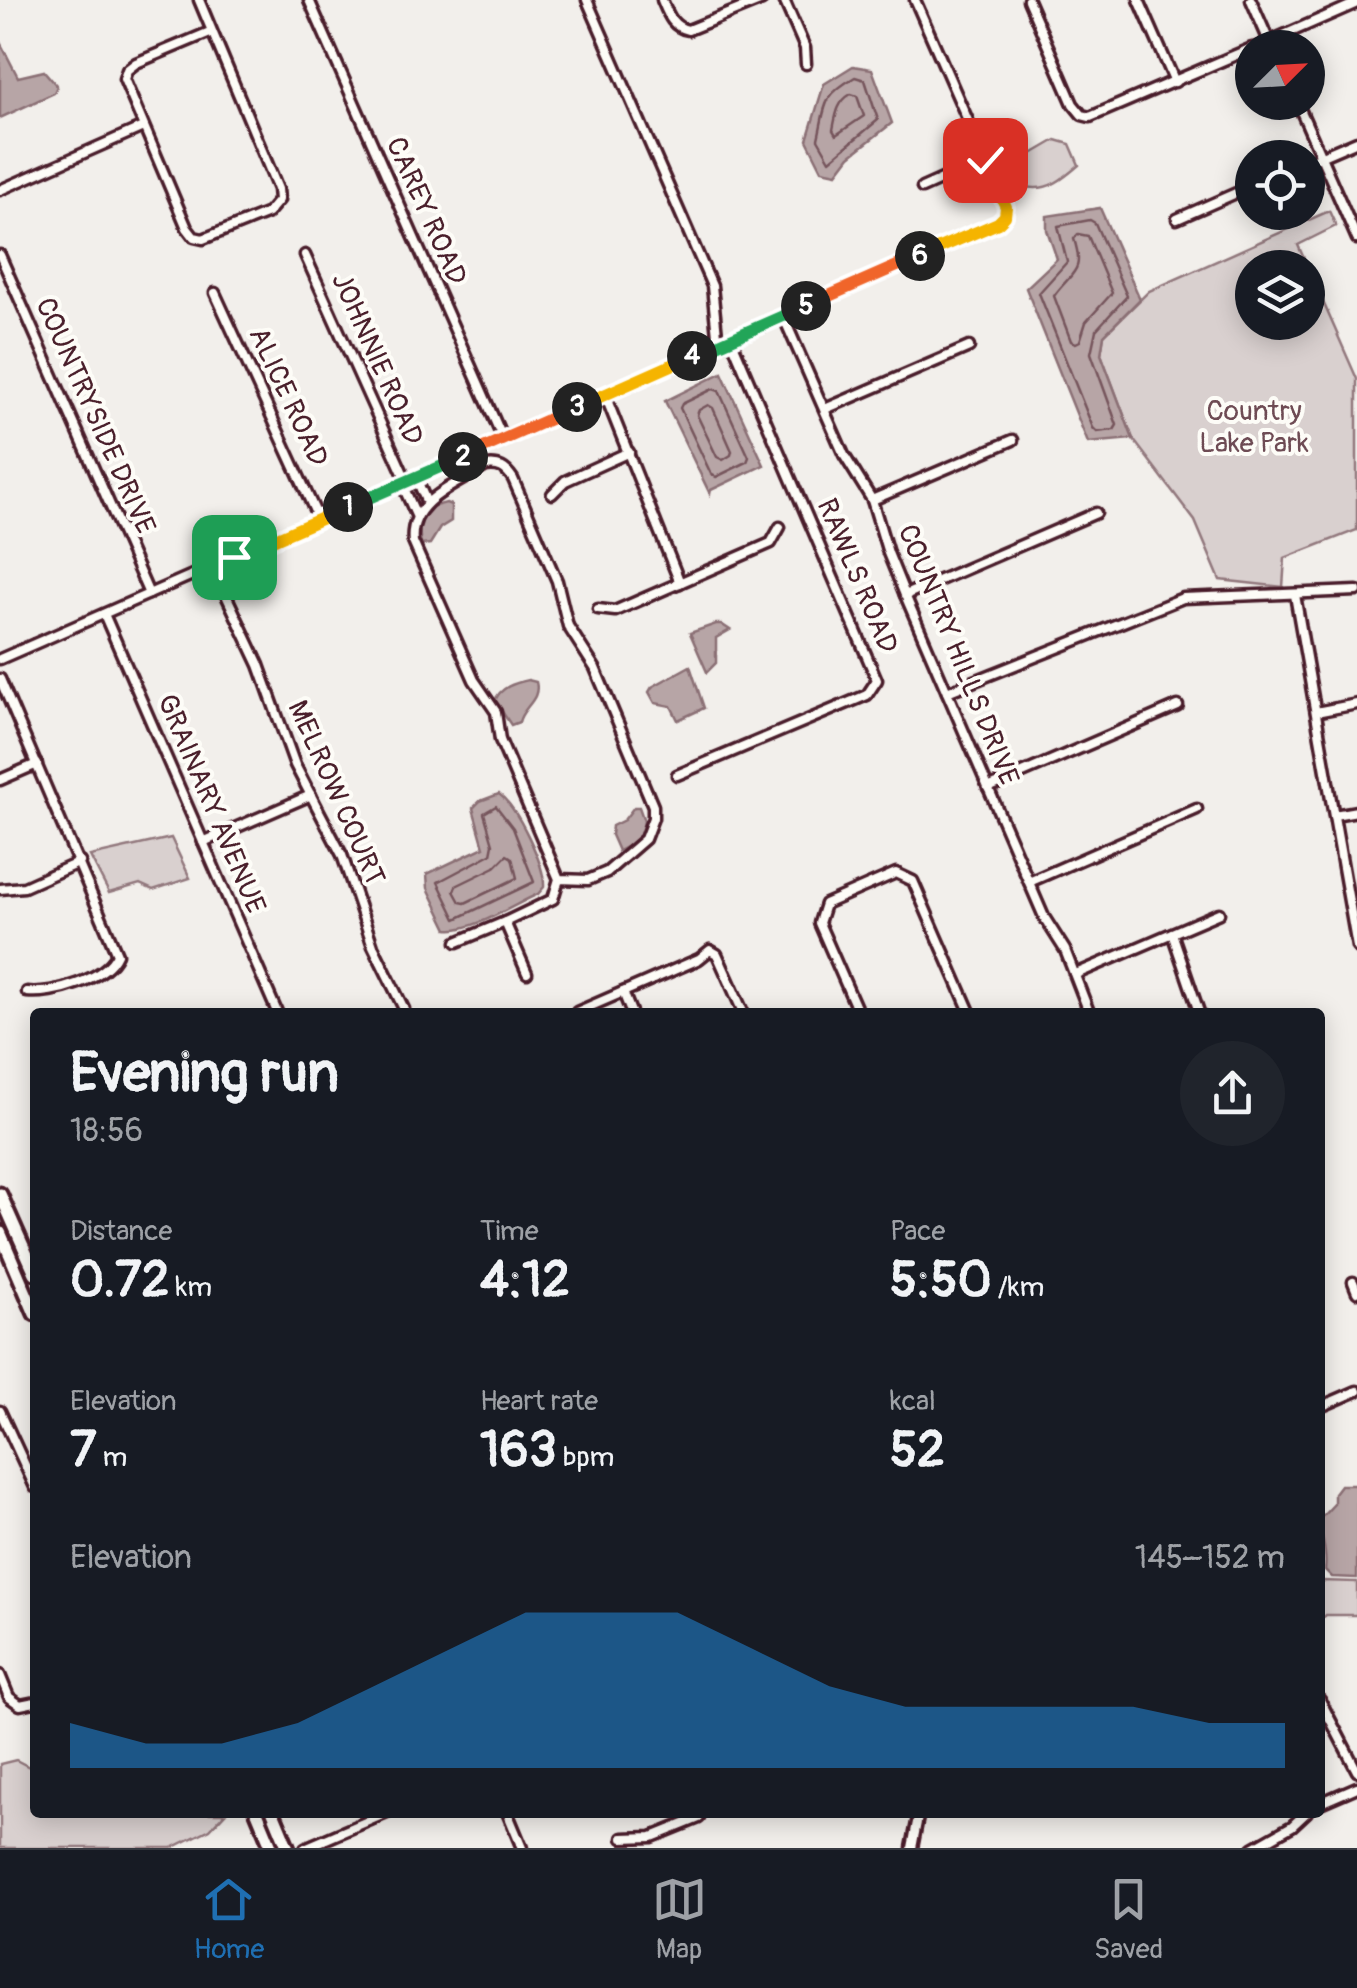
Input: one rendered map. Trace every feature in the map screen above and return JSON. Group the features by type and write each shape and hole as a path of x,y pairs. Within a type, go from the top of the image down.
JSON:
{"main road":[{"path":"0,1194 30,1262"},
{"path":"0,1232 30,1302"},
{"path":"260,1818 272,1848"},
{"path":"276,1818 288,1848"}],"street":[{"path":"199,0 278,189 279,200 276,207 213,237 194,236 187,228 126,87 128,70 210,32"},
{"name":"CAREY ROAD","path":"309,0 502,439"},
{"path":"587,0 712,286 718,345"},
{"path":"662,0 673,23 688,30 762,0"},
{"path":"784,0 804,48 806,64"},
{"path":"0,659 998,223 1005,216 1006,207 915,0"},
{"path":"1028,0 1082,115 1100,116 1235,56"},
{"path":"1139,0 1175,82"},
{"path":"1251,0 1264,30"},
{"path":"1300,30 1357,3"},
{"path":"0,190 142,127"},
{"path":"1325,154 1357,140"},
{"path":"922,188 985,160"},
{"path":"1325,165 1357,239"},
{"path":"1177,219 1235,193"},
{"name":"COUNTRYSIDE DRIVE","path":"0,255 148,594"},
{"name":"JOHNNIE ROAD","path":"305,255 408,481"},
{"name":"ALICE ROAD","path":"215,293 320,520"},
{"name":"COUNTRY HILLS DRIVE","path":"783,316 844,455 872,500 905,595 1029,882 1076,974 1089,1008"},
{"name":"RAWLS ROAD","path":"678,775 867,695 876,680 731,339"},
{"path":"825,410 969,348"},
{"path":"605,395 680,582"},
{"path":"872,500 1013,440"},
{"path":"552,494 564,480 629,452"},
{"path":"457,942 553,900 559,879 500,740 496,712 474,680 413,542 416,516 427,503 486,466 494,465 508,472 557,581 568,626 595,668 650,794 653,818 638,848 599,877 559,879"},
{"path":"408,481 427,503"},
{"path":"408,481 416,516"},
{"path":"905,595 1096,513"},
{"path":"598,609 614,612 771,543 780,527"},
{"path":"947,692 1183,598 1357,591"},
{"name":"MELROW COURT","path":"226,596 252,648 283,737 342,854 373,946 404,1008"},
{"path":"1296,596 1357,947"},
{"name":"GRAINARY AVENUE","path":"104,614 275,1008"},
{"path":"0,678 117,954 104,970 48,994 27,992"},
{"path":"1316,712 1357,704"},
{"path":"988,788 1178,706"},
{"path":"0,780 36,764"},
{"path":"203,842 311,795"},
{"path":"1029,882 1197,810"},
{"path":"1334,815 1357,811"},
{"path":"0,890 24,887 80,862"},
{"path":"856,1008 819,923 825,904 896,873 913,881 968,1008"},
{"path":"1076,974 1219,913"},
{"path":"506,922 527,973"},
{"path":"1172,933 1198,1008"},
{"path":"586,1008 699,959 710,950 717,954 741,1008"},
{"path":"622,992 630,1008"},
{"path":"1353,1282 1357,1292"},
{"path":"1325,1405 1357,1391"},
{"path":"0,1411 30,1476"},
{"path":"0,1675 9,1698 20,1705 30,1703"},
{"path":"1325,1709 1357,1771"},
{"path":"1325,1802 1357,1787"},
{"path":"305,1848 375,1818"},
{"path":"510,1818 522,1848"},
{"path":"623,1838 652,1837 699,1818"},
{"path":"912,1848 918,1818"},
{"path":"1253,1848 1301,1818"}],"green space":[{"path":"1056,140 1070,144 1079,165 1049,186 1027,187 1020,161"},
{"name":"Country Lake Park","path":"1329,211 1336,226 1298,245 1300,250 1241,250 1286,230 1325,230 1325,213"},
{"name":"Country Lake Park","path":"1235,253 1235,340 1325,340 1325,306 1357,379 1357,530 1285,558 1283,587 1220,580 1195,521 1133,439 1101,354 1104,335 1149,291"},
{"path":"171,838 190,878 153,890 140,884 109,893 90,856"},
{"path":"1325,1581 1357,1582 1357,1615 1326,1615"},
{"path":"16,1760 30,1767 30,1818 220,1818 210,1829 172,1848 0,1848 0,1764"}],"water":[{"path":"0,42 18,77 44,71 57,86 54,93 0,118"},
{"path":"853,66 872,69 892,123 850,156 837,173 822,170 807,140 824,84"},
{"path":"1100,208 1140,299 1104,335 1101,354 1133,439 1088,443 1026,288 1057,259 1047,230 1047,216"},
{"path":"722,373 764,465 711,490 710,494 665,401"},
{"path":"451,505 451,521 440,528 430,544 421,545 418,521 431,507"},
{"path":"716,624 730,630 716,638 716,663 707,672 690,633"},
{"path":"690,666 704,708 678,720 671,706 655,703 649,692"},
{"path":"528,680 536,682 536,694 519,722 511,725 495,701 504,689"},
{"path":"499,794 529,837 544,887 538,894 481,922 448,929 428,888 427,874 484,847 473,808"},
{"path":"634,807 639,807 644,821 639,840 618,851 611,835 612,826 624,820"},
{"path":"1340,1485 1357,1485 1357,1578 1332,1577 1325,1570 1325,1514 1334,1504 1334,1493"}],"route":[{"path":"234,557 998,223 1005,216 1006,207 985,160"}]}
